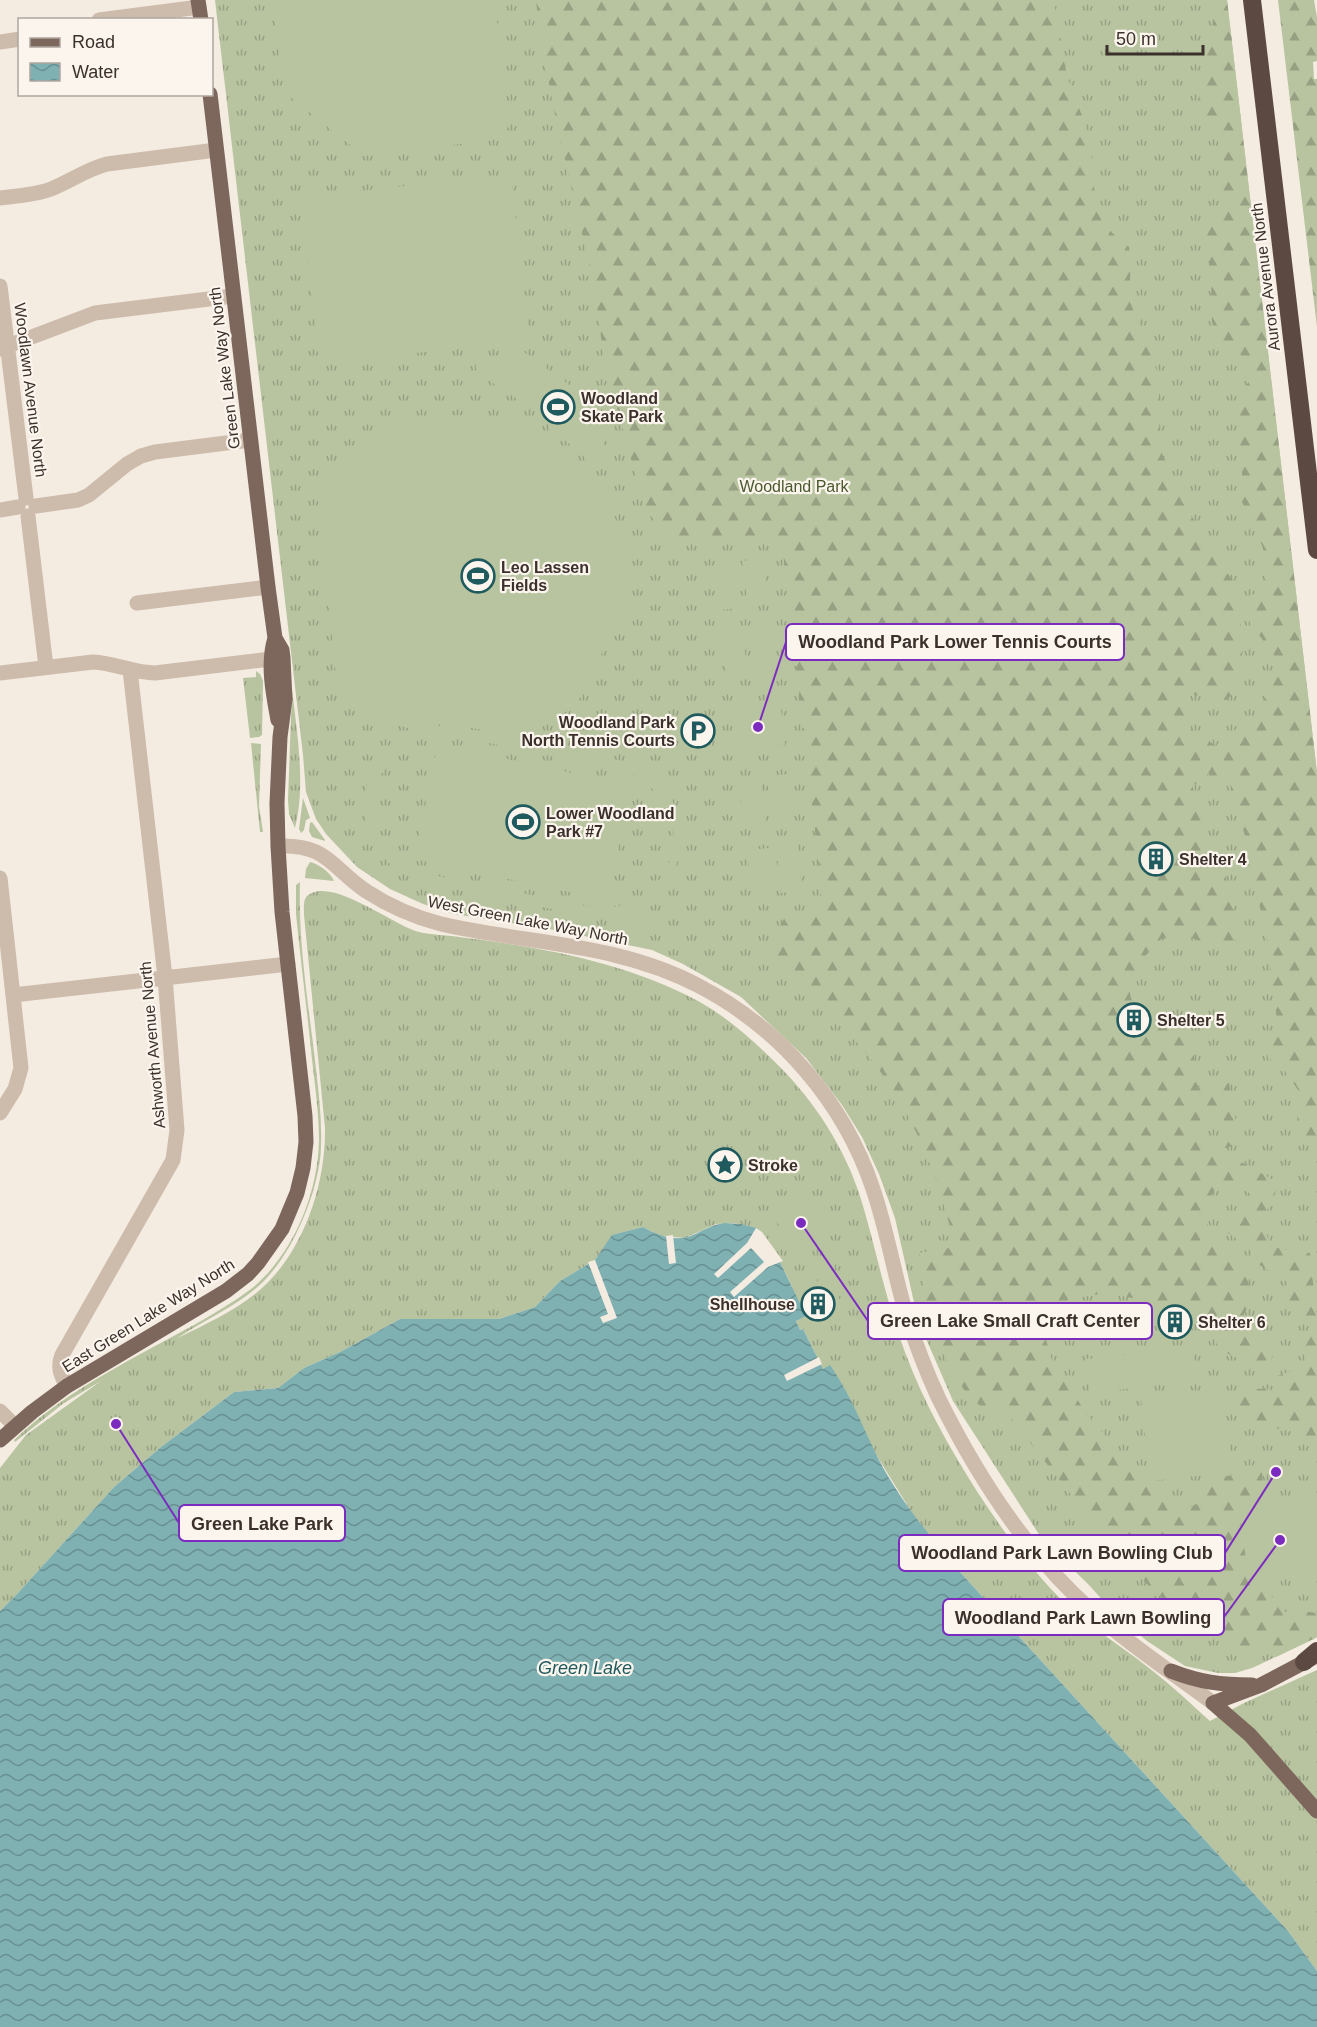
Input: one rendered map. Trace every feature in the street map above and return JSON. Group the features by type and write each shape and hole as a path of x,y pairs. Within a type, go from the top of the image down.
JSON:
{"highway":[{"name":"Aurora Avenue North","path":"1252,0 1317,550"}],"main road":[{"name":"Green Lake Way North","path":"210,96 268,588 275,638 282,650 283,658 285,699 277,803 278,846"},
{"name":"Green Lake Way North","path":"275,638 271,660 274,700 281,735"},
{"name":"East Green Lake Way North","path":"0,1440 68,1386 237,1283 258,1263 282,1229 297,1193 306,1142 282,912 278,846"},
{"path":"1213,1703 1261,1685 1313,1656"},
{"path":"1171,1671 1196,1681 1261,1685"},
{"name":"West Green Lake Way North","path":"1213,1703 1250,1735 1317,1811"}],"street":[{"path":"117,18 199,9"},
{"path":"0,42 18,39"},
{"path":"0,198 38,193 94,167 216,150"},
{"name":"Woodlawn Avenue North","path":"0,286 3,348 27,507 46,667"},
{"path":"3,348 95,313 233,296"},
{"path":"0,510 66,502 89,495 127,464 148,454 250,440"},
{"path":"137,603 268,588"},
{"path":"0,673 105,663 143,673 155,673 271,660"},
{"name":"Ashworth Avenue North","path":"68,1386 60,1370 59,1362 173,1160 177,1130 165,977 130,670"},
{"name":"West Green Lake Way North","path":"278,846 296,845 315,850 374,896 420,918 457,927 567,944 632,958 668,971 716,995 772,1037 818,1086 855,1146 867,1172 880,1211 916,1343 938,1396 992,1492 1023,1536 1064,1585 1127,1640 1213,1703"},
{"path":"0,878 21,1068 15,1089 0,1113"},
{"path":"13,995 288,964"},
{"path":"0,1411 15,1426"}],"green space":[{"name":"Woodland Park","path":"215,0 1227,0 1317,773 1317,1637 1252,1668 1235,1673 1218,1673 1185,1666 1147,1641 1115,1614 1042,1539 953,1401 918,1320 895,1218 862,1137 842,1105 806,1058 741,997 683,964 652,950 555,930 454,914 423,904 390,889 357,867 326,834 316,819 306,792"},
{"path":"273,0 483,0 486,13 496,12 510,124 499,139 364,156 284,92"},
{"path":"536,0 1056,0 1055,8 1067,76 1090,137 1096,210 1105,225 1129,247 1131,261 1129,299 1160,379 1158,407 1161,451 1190,515 1211,540 1219,562 1237,586 1243,647 1239,680 1233,694 1226,700 1191,694 1182,700 1186,720 1199,735 1209,779 1192,785 1213,860 1221,858 1241,937 1228,943 1212,946 1185,935 1161,939 1134,973 1130,989 1131,998 1135,1006 1145,1012 1173,1014 1188,1020 1199,1087 1229,1083 1236,1124 1234,1140 1230,1147 1225,1148 1220,1142 1219,1121 1206,1121 1200,1134 1203,1151 1224,1163 1243,1163 1275,1181 1274,1197 1266,1212 1265,1220 1270,1246 1310,1253 1317,1321 1294,1318 1286,1304 1287,1283 1282,1277 1255,1262 1246,1242 1232,1236 1227,1231 1225,1222 1243,1205 1248,1193 1244,1185 1229,1182 1219,1185 1211,1196 1208,1229 1216,1245 1241,1257 1249,1291 1249,1303 1242,1319 1242,1329 1245,1334 1271,1354 1272,1359 1269,1366 1263,1367 1238,1358 1221,1348 1199,1310 1105,1293 1071,1299 1054,1306 1044,1318 1044,1333 1052,1360 1086,1413 1146,1485 1175,1507 1190,1507 1197,1504 1209,1483 1218,1478 1256,1470 1262,1473 1265,1502 1239,1505 1249,1583 1261,1582 1279,1609 1285,1612 1297,1610 1317,1613 1317,1637 1276,1657 1261,1650 1230,1648 1176,1612 1123,1561 1007,1413 986,1410 970,1398 952,1373 926,1310 919,1253 955,1247 938,1185 927,1156 900,1101 864,1050 808,990 775,967 767,948 786,916 813,913 819,908 821,884 782,544 753,540 669,538 645,509 604,361 595,290 558,130 540,37"},
{"path":"1214,0 1227,0 1317,773 1317,1147 1302,1144 1297,1135 1298,1090 1283,1068 1268,1058 1267,1051 1278,1029 1266,930 1245,851 1249,850 1227,773 1210,779 1200,736 1215,745 1228,741 1239,724 1253,719 1271,683 1275,657 1246,617 1248,597 1266,587 1266,554 1242,502 1237,402 1248,383 1248,371 1245,358 1223,344 1212,322 1211,279 1206,238 1219,203 1224,174 1216,130 1199,111 1201,65 1215,16"},
{"path":"1278,0 1314,0 1317,17 1317,61 1313,62 1314,79 1317,79 1317,327"},
{"path":"511,175 529,341 319,363 302,197"},
{"name":"Woodland Skate Park","path":"524,352 583,395 605,446 601,461 587,462 581,452 550,430 546,418 476,370 479,358"},
{"name":"Leo Lassen Fields","path":"482,415 510,423 566,452 601,485 623,536 631,587 632,623 611,619 599,663 589,686 573,706 556,719 523,737 434,721 407,728 376,719 337,686 317,491 335,465 372,436 416,416"},
{"path":"763,559 768,604 748,607 742,561"},
{"path":"734,562 740,608 718,610 713,565"},
{"path":"772,629 777,675 756,677 751,632"},
{"path":"743,633 748,678 727,681 722,635"},
{"path":"256,671 263,681 262,735 250,738 243,678 256,677"},
{"path":"292,689 300,777 295,828 289,814 288,800"},
{"path":"780,700 785,745 764,747 759,702"},
{"path":"751,703 756,748 735,751 730,705"},
{"path":"435,726 453,726 632,763 652,775 664,788 673,803 679,819 681,836 680,853 666,885 650,900 625,914 646,918 644,928 421,882 400,872 389,863 377,849 369,833 365,816 368,781 375,765 400,739","holes":["439,735 452,735 630,773 652,789 667,809 673,830 672,852 664,873 649,890 628,903 601,909 423,873 400,859 384,840 376,819 374,797 380,776 393,758 413,743"]},
{"path":"251,743 261,744 259,806 263,832 260,832"},
{"name":"Lower Woodland Park #7","path":"438,744 632,786 607,900 414,859"},
{"path":"788,774 794,820 773,822 767,776"},
{"path":"760,777 765,823 744,825 738,780"},
{"path":"303,798 310,818 306,820 301,833 299,829"},
{"path":"312,822 325,841 312,837 309,831"},
{"path":"797,845 802,890 781,893 776,847"},
{"path":"768,848 773,894 752,896 747,851"},
{"path":"310,862 324,869 334,881 305,878"},
{"path":"300,882 302,953 321,1118 320,1162 312,1196 290,1246 281,1261 258,1287 243,1299 178,1338 237,1307 272,1279 298,1241 316,1196 321,1173 325,1128 304,915 304,902 307,896 317,891 331,892 362,904 419,932 551,951 612,966 670,987 698,1001 731,1023 772,1059 806,1096 837,1142 859,1193 888,1301 912,1371 928,1406 988,1508 1050,1588 1073,1610 1157,1674 1210,1721 1317,1670 1317,1971 1288,1931 960,1572 919,1524 823,1369 803,1329 806,1315 780,1262 749,1226 733,1223 716,1224 685,1238 660,1236 643,1227 613,1235 595,1260 560,1281 535,1307 499,1319 400,1319 342,1351 304,1368 278,1388 234,1392 161,1447 114,1487 0,1611 0,1468 26,1435 101,1381 64,1403 15,1442 14,1440 80,1389 201,1321 251,1289 279,1259 300,1222 314,1181 319,1140 317,1100 296,914 296,885"},
{"path":"798,1188 828,1220 823,1225 830,1233 806,1255 769,1214"},
{"name":"Shellhouse","path":"828,1276 841,1302 830,1307 834,1315 800,1330 796,1321 805,1316 792,1288 813,1278 815,1282"},
{"path":"1311,1335 1317,1337 1317,1457 1307,1437 1254,1423 1241,1413 1238,1403 1239,1397 1246,1390 1273,1390 1277,1385 1276,1376 1301,1368 1306,1363 1302,1349 1302,1337"},
{"path":"1192,1347 1195,1381 1090,1393 1086,1359"},
{"path":"1222,1390 1232,1472 1150,1481 1141,1399"},
{"path":"1317,1495 1317,1575 1249,1584 1239,1505"}],"water":[{"name":"Green Lake","path":"724,1223 756,1228 780,1262 806,1316 796,1321 800,1330 803,1329 823,1369 830,1365 837,1376 879,1460 906,1504 927,1532 960,1572 1288,1931 1317,1971 1317,2027 0,2027 0,1611 114,1487 161,1447 234,1392 278,1388 304,1368 342,1351 400,1319 499,1319 535,1307 560,1281 595,1260 612,1235 643,1227 660,1235 680,1238"}],"pier":[{"path":"756,1228 762,1232 783,1261 768,1267 734,1297 730,1292 764,1262 751,1248 718,1278 714,1274 747,1243"},
{"path":"673,1235 676,1263 669,1264 666,1236"},
{"path":"595,1260 617,1318 603,1323 600,1317 608,1314 588,1262"},
{"path":"819,1357 822,1364 787,1381 784,1375"}],"place":[{"name":"Woodland Skate Park","path":"558,407"},
{"name":"Leo Lassen Fields","path":"478,576"},
{"name":"Woodland Park Lower Tennis Courts","path":"758,727"},
{"name":"Woodland Park North Tennis Courts","path":"698,731"},
{"name":"Lower Woodland Park #7","path":"523,822"},
{"name":"Shelter 4","path":"1156,859"},
{"name":"Shelter 5","path":"1134,1020"},
{"name":"Stroke","path":"725,1165"},
{"name":"Green Lake Small Craft Center","path":"801,1223"},
{"name":"Shellhouse","path":"818,1304"},
{"name":"Shelter 6","path":"1175,1322"},
{"name":"Green Lake Park","path":"116,1424"},
{"name":"Woodland Park Lawn Bowling Club","path":"1276,1472"},
{"name":"Woodland Park Lawn Bowling","path":"1280,1540"}]}
